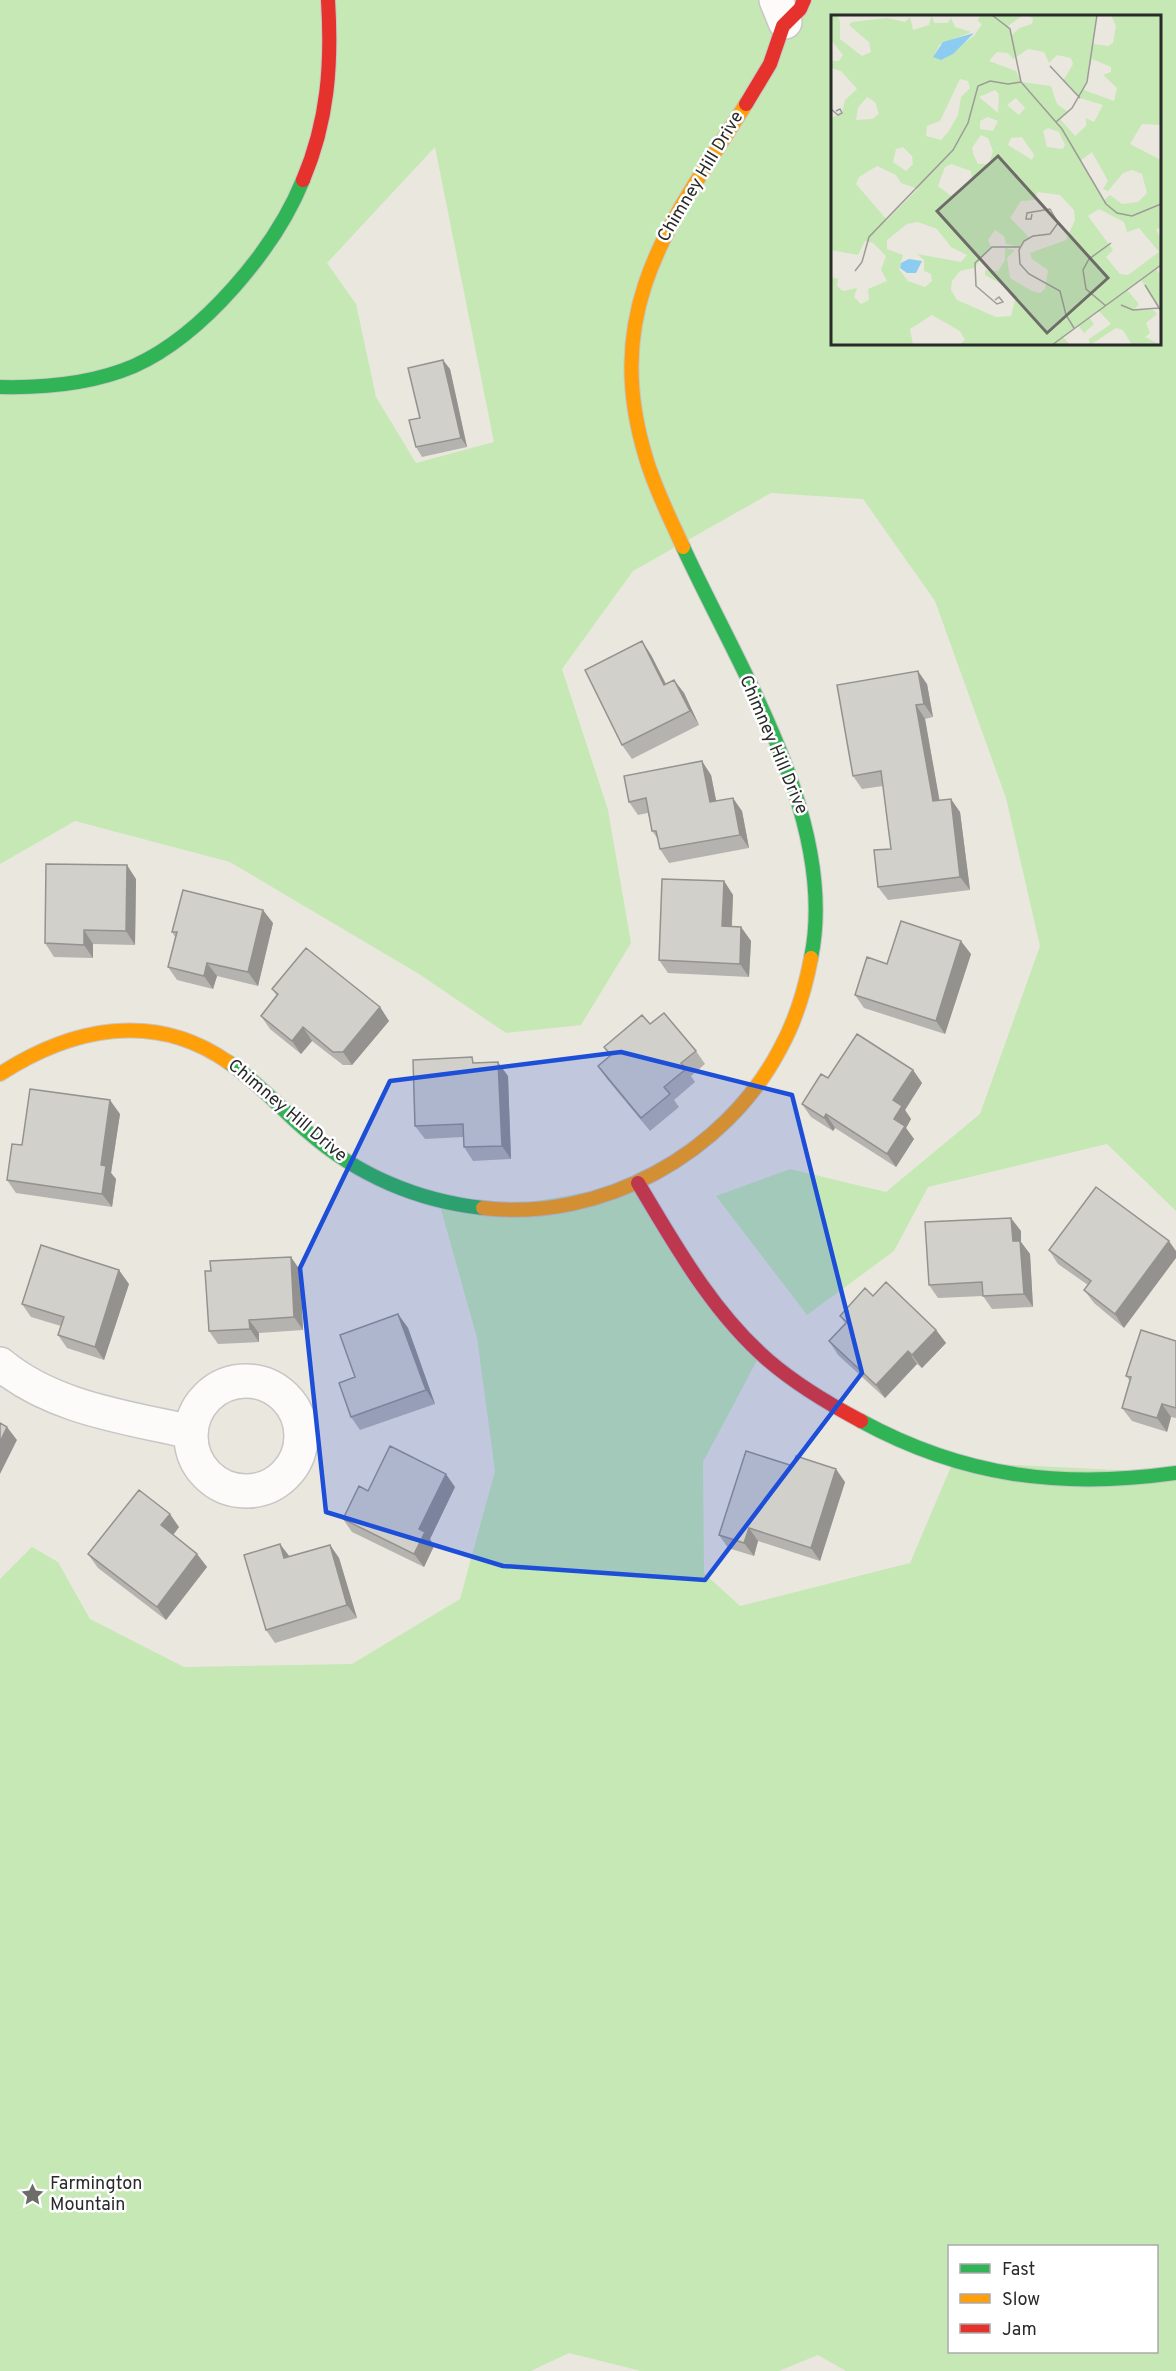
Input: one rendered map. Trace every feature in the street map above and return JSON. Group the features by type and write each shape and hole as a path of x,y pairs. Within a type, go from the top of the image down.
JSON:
{"street":[{"path":"0,387 66,385 111,375 151,358 190,330 232,289 266,249 295,204 314,150 327,99 330,42 328,0"},
{"name":"Chimney Hill Drive","path":"0,1074 29,1054 58,1040 89,1032 121,1029 154,1032 185,1040 215,1053 242,1071 302,1128 344,1160 389,1185 440,1202 491,1209 544,1209 592,1200 638,1183 681,1160 719,1129 753,1093 779,1052 800,1008 812,960 817,912 815,863 804,815 785,765 655,484 642,445 635,404 634,329 655,255 671,220 773,60 788,7"},
{"path":"638,1183 689,1265 720,1308 761,1353 813,1394 873,1429 933,1456 998,1475 1088,1482 1137,1480 1176,1473"},
{"path":"0,1364 37,1390 66,1401 190,1432"}],"highlighted area":[{"path":"621,1052 792,1095 862,1373 705,1580 503,1566 326,1512 300,1268 390,1081"}],"green space":[{"path":"0,0 1176,0 1176,1211 1107,1144 928,1187 894,1251 807,1315 716,1196 790,1169 886,1192 980,1114 1040,946 1006,798 935,601 863,499 771,493 633,571 562,669 608,810 631,943 581,1025 506,1033 419,974 230,862 75,821 0,864","holes":["435,147 494,442 416,463 376,397 356,304 327,263"]},
{"path":"638,1183 761,1353 703,1462 704,1573 740,1606 910,1563 953,1462 1176,1473 1176,2371 846,2371 818,2355 779,2371 641,2371 569,2353 531,2371 0,2371 0,1579 32,1547 58,1562 90,1619 184,1667 352,1664 460,1599 495,1471 477,1338 439,1202 491,1209"}],"building":[{"path":"443,360 461,438 416,447 409,420 420,418 408,368"},
{"path":"642,641 664,685 674,680 690,711 622,745 585,670"},
{"path":"918,671 924,704 916,705 933,801 951,799 960,877 878,887 874,850 891,849 881,771 853,776 837,685"},
{"path":"702,761 710,802 733,798 740,835 660,849 656,831 652,831 646,798 629,802 624,776"},
{"path":"46,864 127,865 126,931 84,930 84,945 45,943"},
{"path":"662,879 724,881 722,926 741,927 740,964 659,960"},
{"path":"183,890 263,910 248,972 207,963 204,976 168,967 177,932 172,932"},
{"path":"901,921 961,941 936,1021 855,995 867,957 887,964"},
{"path":"306,948 380,1007 343,1052 333,1052 303,1027 292,1041 261,1016 278,994 272,989"},
{"path":"664,1013 696,1051 681,1063 686,1069 664,1087 670,1094 641,1118 598,1066 611,1055 604,1047 642,1015 650,1024"},
{"path":"857,1034 913,1070 893,1100 902,1106 894,1119 905,1126 887,1154 826,1114 824,1118 802,1104 821,1074 828,1078"},
{"path":"472,1057 473,1063 498,1062 502,1146 464,1147 463,1124 415,1126 413,1060"},
{"path":"30,1089 110,1100 101,1165 106,1166 102,1194 7,1180 12,1144 22,1145"},
{"path":"1096,1187 1169,1241 1115,1314 1084,1290 1091,1281 1049,1250"},
{"path":"1011,1218 1013,1241 1020,1241 1024,1294 983,1296 982,1282 929,1285 925,1222"},
{"path":"41,1245 119,1270 95,1347 58,1335 64,1317 22,1304"},
{"path":"291,1257 294,1317 249,1320 250,1329 209,1331 205,1271 211,1271 210,1261"},
{"path":"886,1282 936,1330 912,1355 908,1351 876,1385 829,1341 847,1322 840,1316 865,1288 873,1296"},
{"path":"398,1314 426,1390 351,1417 339,1383 355,1377 340,1335"},
{"path":"1141,1330 1176,1341 1176,1408 1162,1404 1157,1418 1122,1408 1131,1377 1126,1376"},
{"path":"0,1423 7,1427 0,1442"},
{"path":"390,1446 446,1474 419,1529 425,1532 414,1554 343,1519 359,1486 368,1491"},
{"path":"746,1451 793,1466 796,1456 836,1469 811,1548 749,1528 744,1543 719,1535"},
{"path":"139,1490 170,1514 161,1525 197,1554 157,1607 88,1554"},
{"path":"280,1544 284,1558 330,1545 347,1605 266,1630 244,1555"}],"traffic: fast":[{"path":"0,387 51,386 85,381 134,366 160,352 186,334 234,287 274,234 291,207 303,180"},
{"path":"683,547 755,694 778,746 797,800 811,853 816,906 811,958"},
{"path":"228,1062 298,1123 347,1161 412,1192 483,1208"},
{"path":"861,1421 899,1440 938,1455 1014,1474 1093,1480 1176,1473"}],"traffic: slow":[{"path":"683,547 650,470 634,405 632,356 638,311 651,269 669,228 746,104"},
{"path":"483,1208 527,1209 571,1204 614,1192 655,1173 693,1149 727,1120 756,1087 780,1049 799,1005 811,958"},
{"path":"0,1074 55,1045 84,1036 113,1031 142,1031 171,1035 200,1046 228,1062"}],"traffic: jam":[{"path":"303,180 323,114 328,70 328,0"},
{"path":"746,104 770,64 783,26 800,9 804,0"},
{"path":"638,1183 696,1277 730,1322 780,1370 825,1401 861,1421"}],"place":[{"name":"Farmington Mountain","path":"32,2194"}]}
